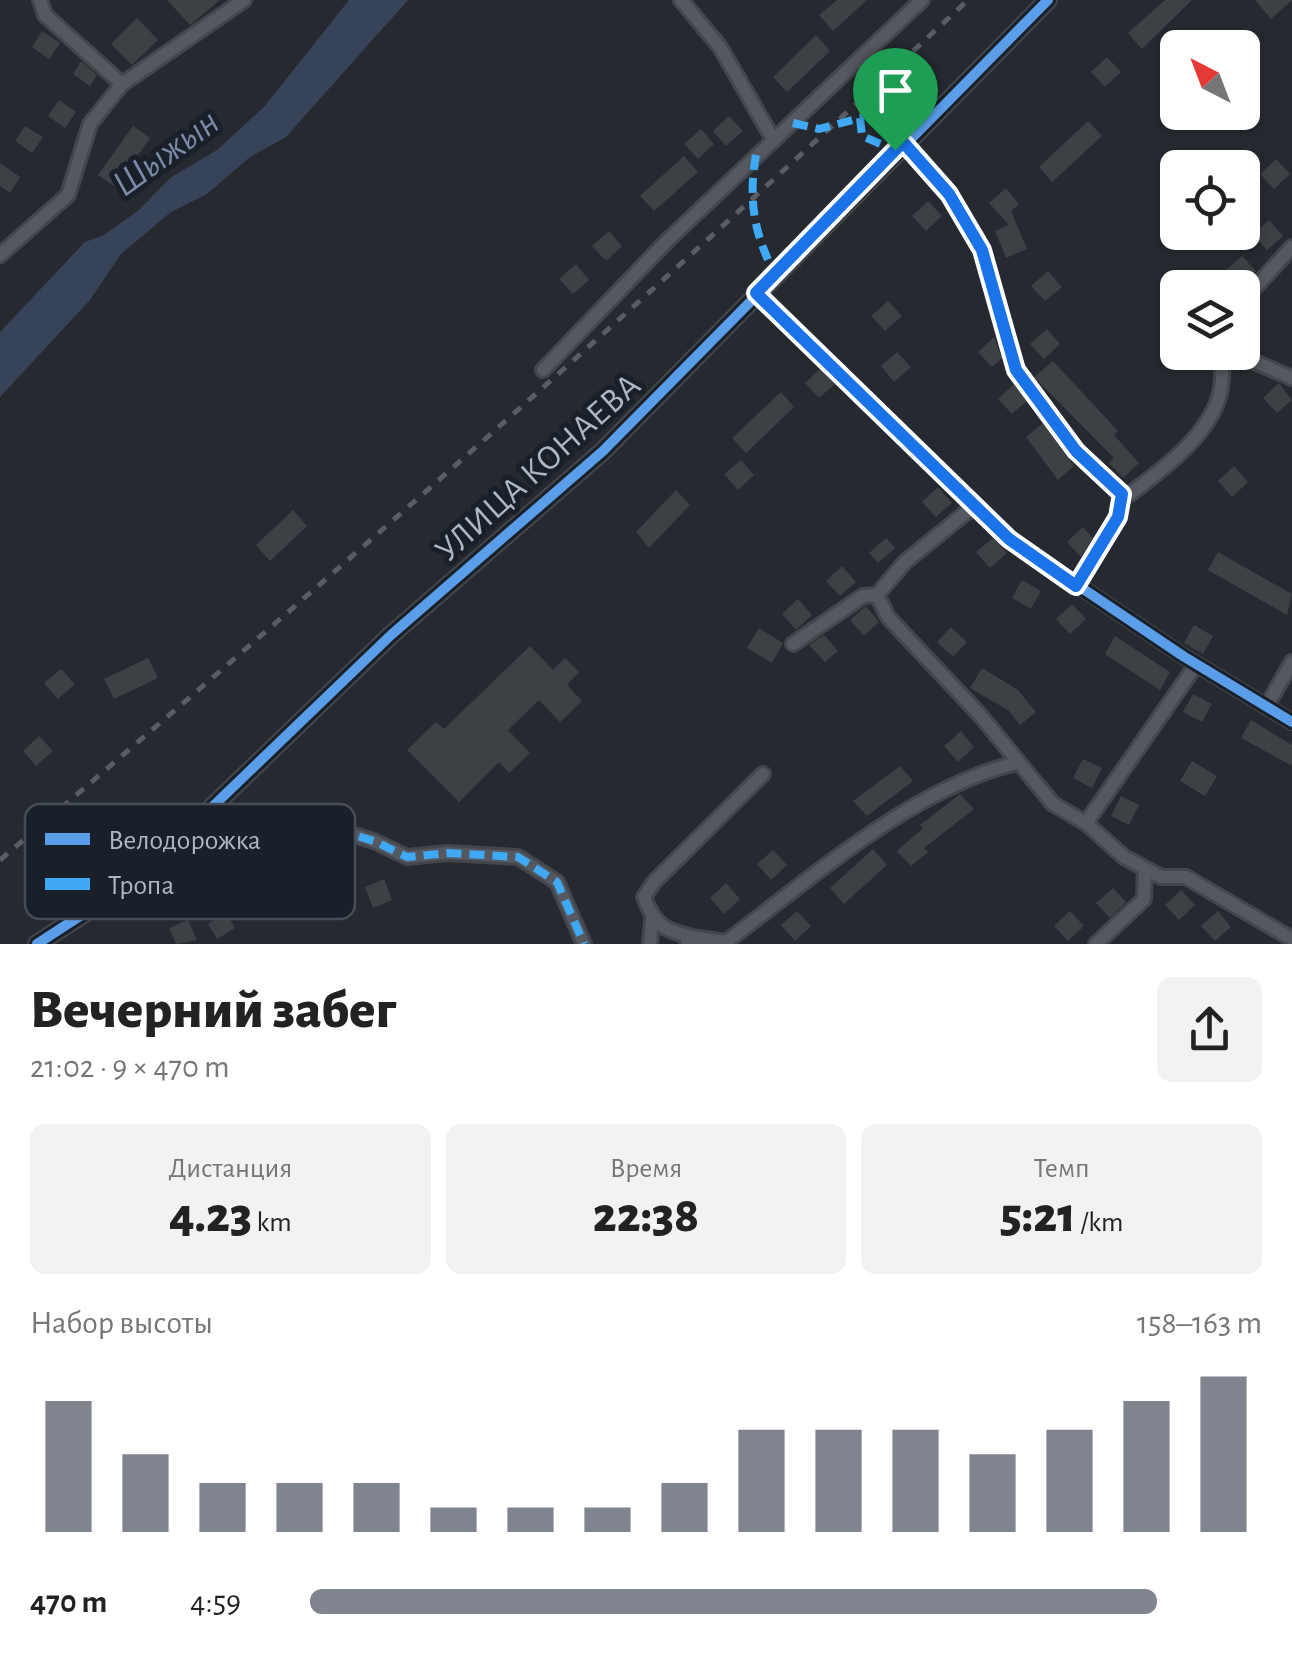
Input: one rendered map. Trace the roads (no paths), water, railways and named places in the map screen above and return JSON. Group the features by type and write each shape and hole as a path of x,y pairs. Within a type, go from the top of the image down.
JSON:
{"street":[{"path":"40,0 45,15 122,84"},
{"path":"0,256 68,195 90,124 122,84 244,0"},
{"path":"681,0 720,46 773,139"},
{"path":"543,370 773,139 922,0"},
{"name":"УЛИЦА КОНАЕВА","path":"213,804 391,635 602,451 903,142 1048,0"},
{"path":"903,142 949,194 982,250 1006,343 1024,382 1076,451 1122,494 1130,494 1183,450 1210,416 1221,392 1222,370"},
{"path":"1260,282 1292,246"},
{"path":"756,293 1009,539 1196,664 1292,722"},
{"path":"1260,364 1292,378"},
{"path":"1076,586 1118,517 1122,494"},
{"path":"793,644 863,596 877,595 905,562 974,506"},
{"path":"877,595 888,617 980,715 1053,804 1086,823 1124,857 1145,869 1161,877 1186,877 1292,939"},
{"path":"1266,707 1292,662"},
{"path":"1086,823 1196,664"},
{"path":"652,920 668,932 692,941 726,943 943,789 1017,763"},
{"path":"650,944 652,920 644,897 654,882 764,774"},
{"path":"355,835 408,857 518,857 557,882 584,944"},
{"path":"1096,944 1144,899 1145,869"},
{"name":"УЛИЦА КОНАЕВА","path":"37,944 74,919"}],"water":[{"path":"349,0 408,0 286,137 250,157 207,194 171,212 121,254 90,300 0,397 0,332 85,242 104,235 139,210 170,178 217,150 264,107"}],"railway":[{"path":"65,804 489,436 968,0"},
{"path":"0,860 25,839"}],"water label":[{"name":"Шыжын","path":"165,152"}]}
